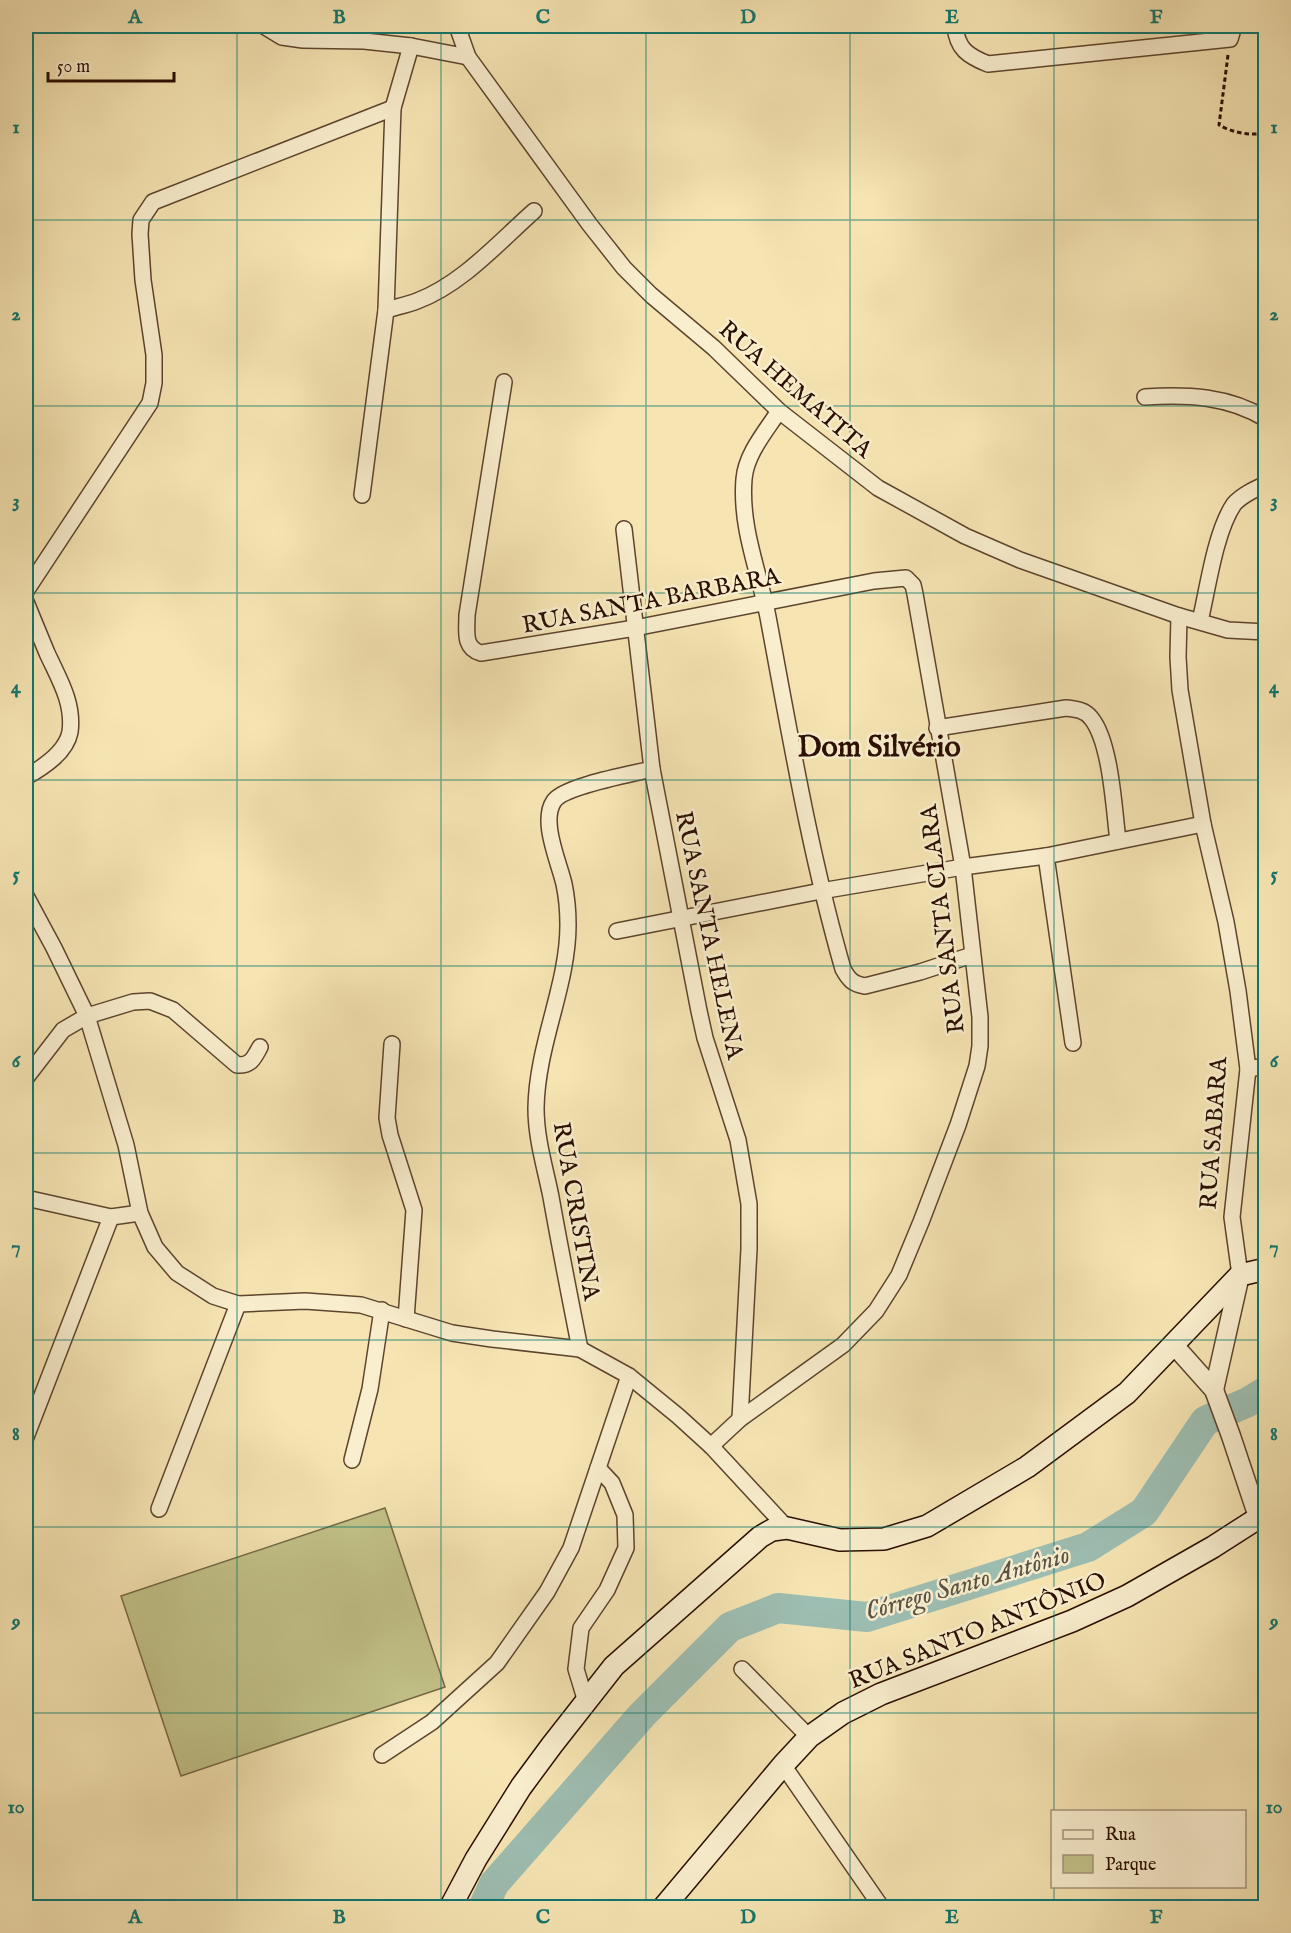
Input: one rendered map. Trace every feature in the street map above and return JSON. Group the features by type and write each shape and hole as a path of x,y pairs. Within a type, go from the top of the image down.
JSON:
{"main road":[{"path":"450,1908 476,1858 521,1787 614,1666 760,1537 772,1530 787,1528 840,1540 884,1539 927,1526 1027,1467 1127,1393 1240,1275 1266,1269"},
{"name":"RUA SANTO ANTÔNIO","path":"663,1908 783,1765 809,1737 843,1713 881,1694 1072,1621 1127,1596 1213,1547 1262,1515"}],"street":[{"path":"264,26 282,37 411,46 468,57"},
{"name":"RUA HEMATITA","path":"457,26 468,57 590,225 624,267 651,295 714,348 779,411 878,488 965,536 1020,560 1179,616 1228,630 1266,632"},
{"path":"955,28 959,43 966,54 988,64 1232,32"},
{"path":"362,495 386,310 393,108 411,46"},
{"path":"26,591 150,403 154,383 154,355 143,280 140,234 141,220 147,208 153,202 393,108"},
{"path":"386,310 416,302 440,290 461,275 534,211"},
{"name":"RUA SANTA BARBARA","path":"504,382 468,615 469,645 473,651 482,653 635,628 874,581"},
{"path":"1145,397 1169,396 1220,400 1249,409 1266,419"},
{"path":"779,411 753,451 744,476 743,504 747,540 765,601 822,891 843,969 848,979 866,986 972,955"},
{"path":"1200,621 1219,540 1225,524 1235,504 1247,493 1266,484"},
{"name":"RUA SANTA HELENA","path":"624,529 652,769 705,1038 738,1140 749,1204 749,1249 740,1419"},
{"name":"RUA SANTA CLARA","path":"711,1446 740,1419 843,1345 876,1311 899,1275 958,1125 977,1066 980,1017 963,867 937,728 914,585 906,579 874,581"},
{"path":"26,602 64,688 70,711 69,734 62,749 42,767 26,777"},
{"name":"RUA SABARA","path":"1179,616 1180,690 1203,824 1228,933 1248,1069 1232,1217 1240,1275"},
{"path":"937,728 1046,710 1066,708 1081,710 1091,717 1105,751 1118,841"},
{"name":"RUA CRISTINA","path":"580,1349 538,1137 536,1107 540,1064 562,975 568,927 568,905 550,833 548,812 555,799 570,790 652,769"},
{"path":"617,931 822,891 963,867 1046,856 1203,824"},
{"path":"1046,856 1073,1043"},
{"path":"26,896 87,1016 126,1145 140,1213 155,1247 177,1273 213,1296 238,1304 305,1301 360,1305 452,1333 580,1349 629,1376 678,1416 711,1446 787,1528"},
{"path":"26,1078 63,1030 87,1016 134,1002 150,1001 172,1010 237,1065 246,1065 254,1059 260,1047"},
{"path":"392,1044 387,1118 390,1135 414,1210 406,1319"},
{"path":"1248,1069 1266,1066"},
{"path":"26,1198 111,1217 140,1213"},
{"path":"26,1437 111,1217"},
{"path":"1215,1395 1240,1275"},
{"path":"159,1509 238,1304"},
{"path":"352,1460 370,1389 382,1310"},
{"path":"1173,1344 1215,1395 1262,1515"},
{"path":"382,1755 432,1722 497,1663 547,1592 571,1548 629,1376"},
{"path":"586,1702 576,1669 581,1628 607,1590 626,1548 625,1515 612,1483 598,1468"},
{"path":"742,1669 809,1737"},
{"path":"783,1765 882,1908"}],"path":[{"path":"1232,32 1219,125 1228,130 1259,134 1266,132"}],"green space":[{"path":"385,1508 445,1687 181,1776 121,1596"}],"waterway":[{"name":"Córrego Santo Antônio","path":"483,1908 494,1884 642,1715 730,1627 778,1608 867,1617 1088,1547 1144,1512 1205,1421 1248,1402 1266,1391"}],"district":[{"name":"Dom Silvério","path":"879,746"}]}
